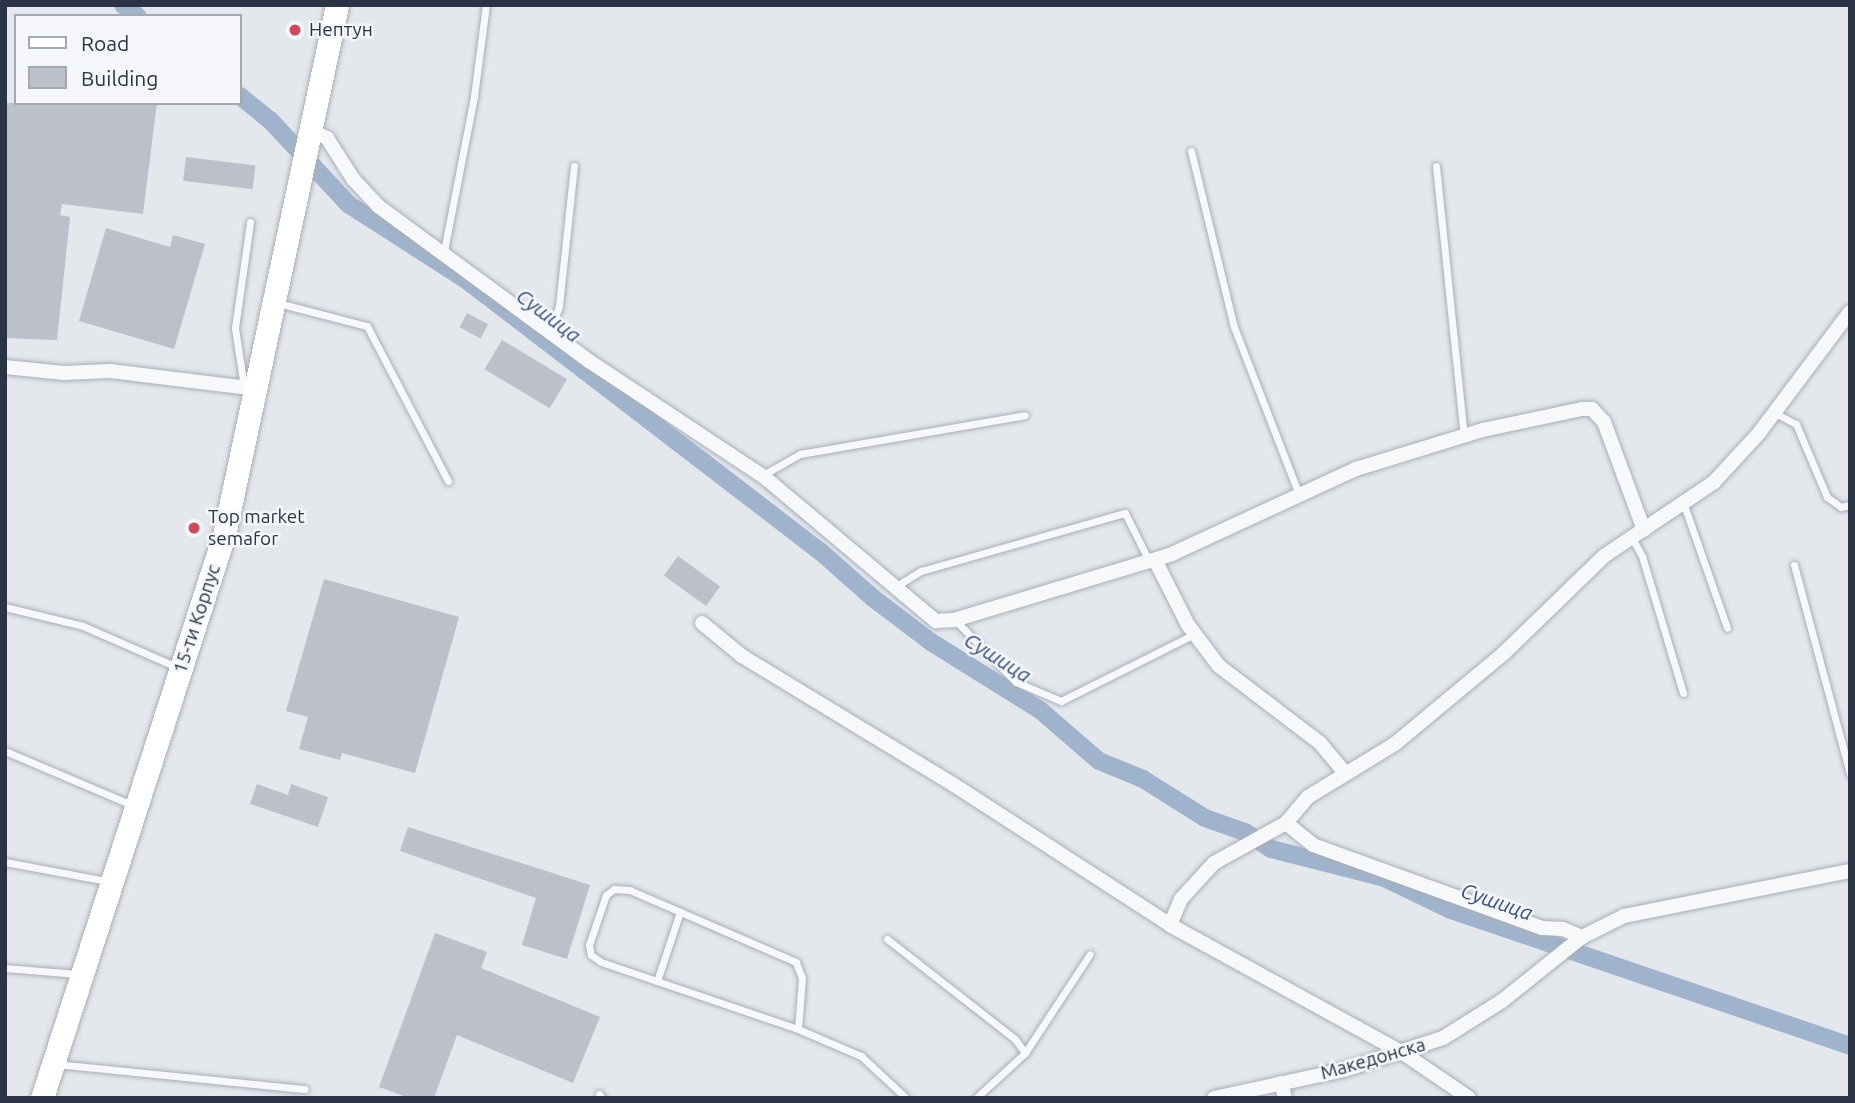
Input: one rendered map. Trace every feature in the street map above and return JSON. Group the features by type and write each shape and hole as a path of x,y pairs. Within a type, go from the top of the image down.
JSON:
{"main road":[{"name":"15-ти Корпус","path":"42,1098 224,535 250,388 274,302 337,5"}],"street":[{"path":"309,136 327,138 353,179 378,206 444,251 550,333 763,476 929,618 954,620 1152,561 1356,469 1464,436 1592,409 1613,439 1638,533"},
{"path":"1170,925 1195,881 1223,858 1286,823 1308,797 1396,743 1445,706 1582,575 1714,482 1775,412 1850,312"},
{"path":"5,367 64,373 110,371 250,388"},
{"path":"1152,561 1195,634 1219,666 1313,737 1345,773"},
{"path":"702,623 742,656 954,785 1170,925 1403,1053 1469,1098"},
{"path":"1286,823 1313,845 1542,928 1563,929 1582,937"},
{"name":"Македонска","path":"1214,1098 1283,1091 1443,1038 1552,963 1582,937 1623,916 1850,871"}],"lane":[{"path":"444,251 474,96 486,5"},
{"path":"1191,151 1234,327 1299,495"},
{"path":"550,333 559,306 574,166"},
{"path":"1436,166 1464,436"},
{"path":"250,222 235,328 250,388"},
{"path":"274,302 367,326 448,481"},
{"path":"1775,412 1796,424 1827,497 1841,507 1850,505"},
{"path":"763,476 800,454 866,439 1025,415"},
{"path":"1684,505 1727,628"},
{"path":"895,587 921,571 1125,513 1152,561"},
{"path":"1638,533 1642,556 1683,693"},
{"path":"1794,565 1850,774"},
{"path":"5,607 83,626 180,669"},
{"path":"954,620 1016,682 1061,701 1195,634"},
{"path":"5,751 136,806"},
{"path":"5,862 112,882"},
{"path":"798,1029 802,978 796,962 630,890 614,889 606,895 589,945 591,955 657,981 798,1029 861,1056 906,1098"},
{"path":"657,981 680,912"},
{"path":"887,939 1015,1039 1025,1053"},
{"path":"976,1098 1025,1053 1090,954"},
{"path":"5,968 82,974"},
{"path":"53,1064 305,1089"}],"building":[{"path":"5,103 157,105 143,214 62,204 60,215 70,217 57,340 5,338"},
{"path":"186,157 255,166 253,189 183,181"},
{"path":"106,228 170,247 173,235 205,244 174,349 79,321"},
{"path":"467,313 488,324 481,338 459,327"},
{"path":"502,340 567,379 550,408 484,369"},
{"path":"678,556 720,587 706,606 664,575"},
{"path":"324,579 459,617 415,773 342,753 340,760 299,749 308,717 286,711"},
{"path":"257,784 288,795 291,784 328,797 318,827 250,804"},
{"path":"408,827 590,885 567,959 522,945 536,898 400,851"},
{"path":"435,933 487,952 481,968 600,1017 573,1083 457,1035 434,1098 409,1098 379,1087"}],"waterway":[{"name":"Сушица","path":"123,5 134,14"},
{"name":"Сушица","path":"242,98 270,120 348,204 465,279 821,552 873,598 931,642 1040,710 1099,761 1143,779 1205,818 1245,832 1271,849 1382,877 1451,910 1850,1046"}],"place":[{"name":"Нептун","path":"295,30"},
{"name":"Top market semafor","path":"194,528"}]}
